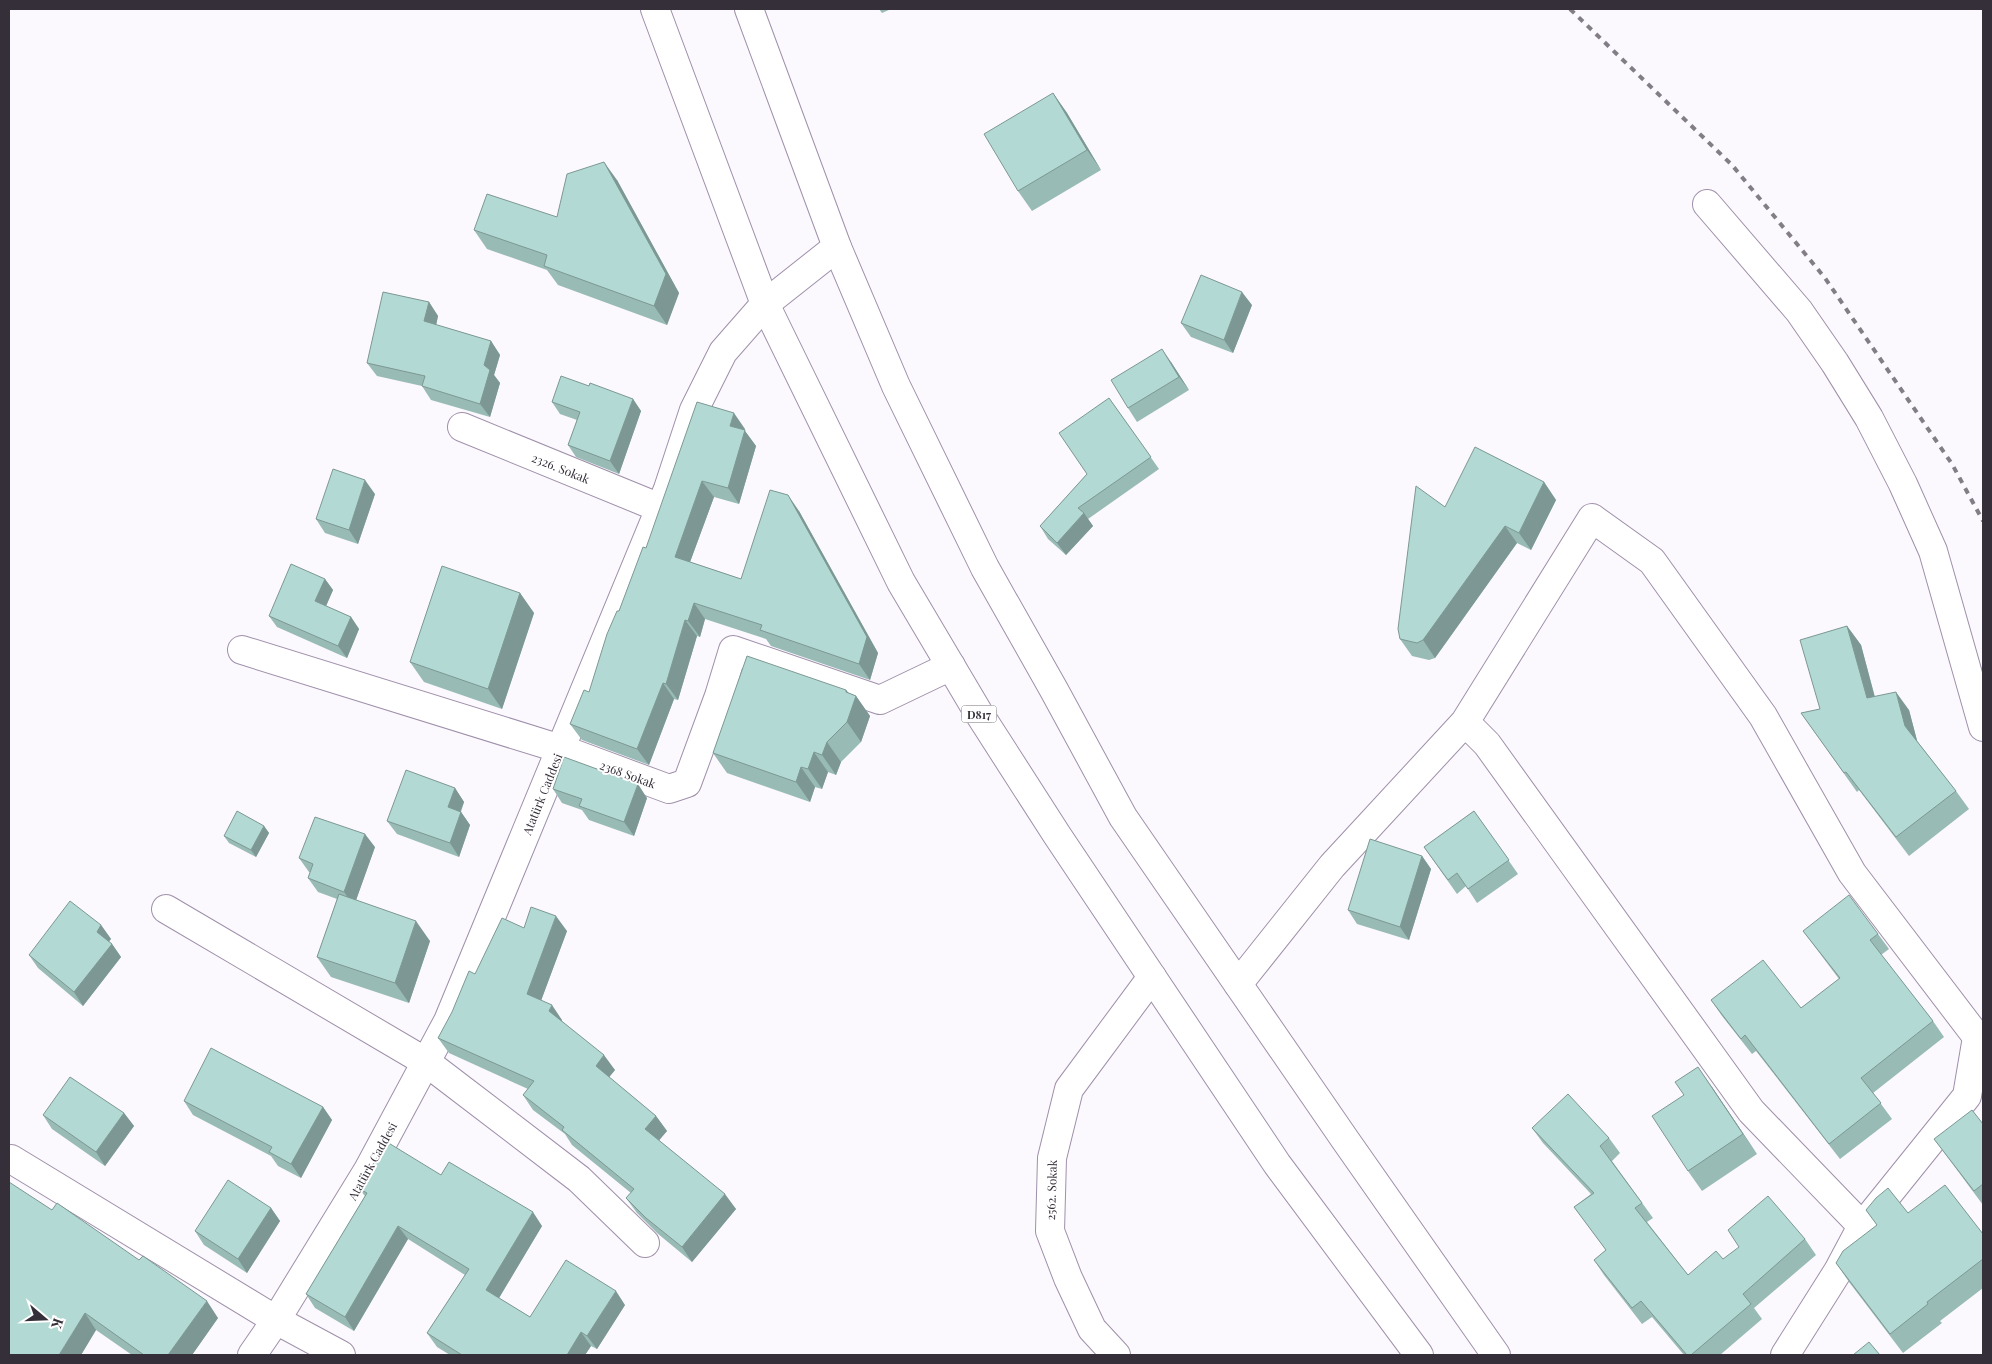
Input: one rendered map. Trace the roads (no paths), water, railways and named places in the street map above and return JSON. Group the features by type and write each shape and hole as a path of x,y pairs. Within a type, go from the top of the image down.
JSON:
{"main road":[{"name":"D817","path":"655,9 765,304 901,582 951,666 1057,835 1277,1164 1419,1355"},
{"path":"749,9 837,247 896,386 985,568 1123,817 1496,1355"},
{"path":"1708,204 1798,311 1835,364 1873,426 1903,484 1933,551 1983,727"},
{"name":"Atatürk Caddesi","path":"252,1355 276,1320 368,1170 448,1021 668,489 694,410 723,352 765,304 837,247"},
{"name":"2326. Sokak","path":"462,427 660,508"},
{"path":"1238,984 1332,866 1465,722 1592,518 1652,561 1763,716 1852,873 1977,1037 1967,1096 1862,1226 1838,1271 1785,1355"},
{"name":"2368 Sokak","path":"242,650 561,749 669,789 687,783 719,696 733,650 880,700 951,666"},
{"path":"1465,722 1487,744 1751,1111 1862,1226"},
{"path":"166,909 426,1062 579,1180 645,1243"},
{"name":"2562. Sokak","path":"1116,1355 1092,1329 1068,1278 1050,1231 1052,1158 1069,1089 1152,977"},
{"path":"11,1159 276,1320 340,1355"}],"railway":[{"path":"1570,9 1732,165 1825,278 1952,464 1983,521"}]}
